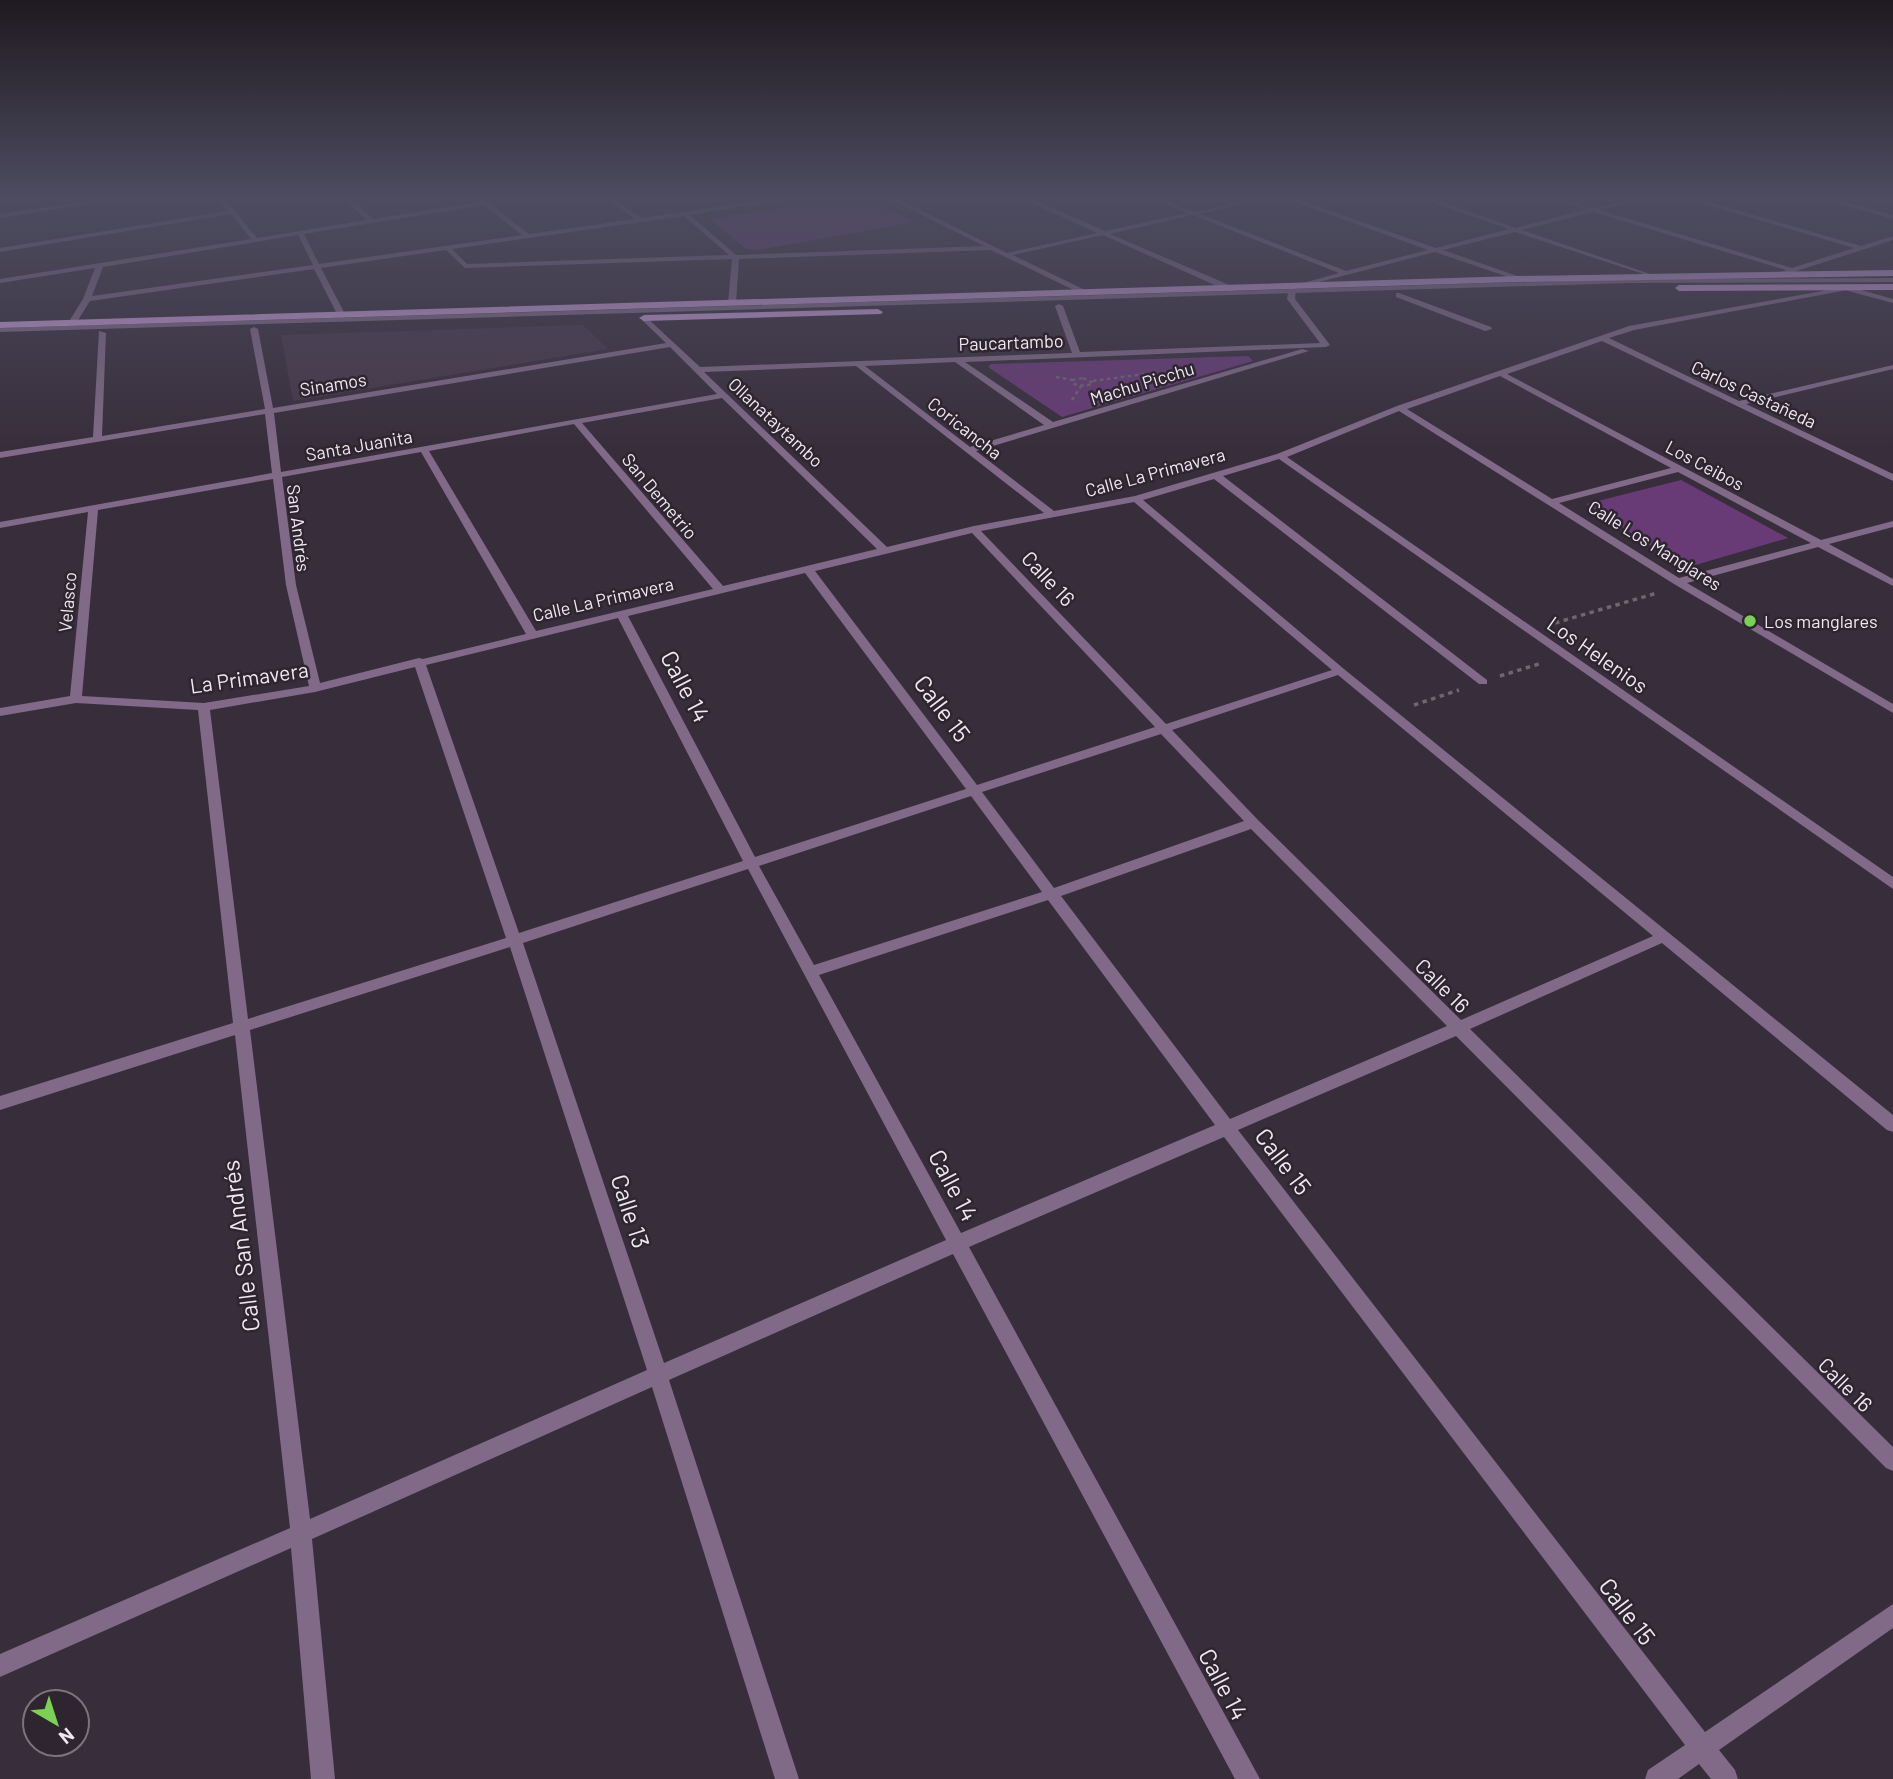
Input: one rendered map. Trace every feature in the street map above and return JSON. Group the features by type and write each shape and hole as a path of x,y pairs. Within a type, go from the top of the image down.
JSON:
{"main road":[{"path":"0,337 1059,306 1468,282"},
{"path":"0,328 72,323 1231,289 1399,295 1552,289 1893,287"}],"street":[{"path":"72,323 87,299 93,282"},
{"path":"87,299 205,282"},
{"path":"325,282 342,316"},
{"path":"732,303 734,282"},
{"path":"1061,282 1086,294"},
{"path":"1215,282 1231,289"},
{"path":"1292,293 1324,282"},
{"path":"0,328 1292,293 1600,282"},
{"path":"1826,282 1893,301"},
{"name":"Calle La Primavera","path":"418,661 974,529 1136,499 1280,456 1400,408 1632,328 1847,288"},
{"path":"1292,293 1326,345"},
{"path":"1399,295 1488,329"},
{"path":"1059,306 1077,355"},
{"name":"Ollanataytambo","path":"645,318 696,370 798,463 884,550"},
{"name":"San Andrés","path":"254,329 269,410 290,585 315,688"},
{"path":"97,439 102,333"},
{"name":"Carlos Castañeda","path":"1602,338 1893,478"},
{"name":"Sinamos","path":"0,454 671,345"},
{"name":"Paucartambo","path":"696,370 1326,345"},
{"name":"Machu Picchu","path":"968,450 1326,345"},
{"path":"957,360 1052,426"},
{"name":"Coricancha","path":"858,364 1053,515"},
{"path":"1736,404 1893,367"},
{"name":"Los Ceibos","path":"1502,374 1893,583"},
{"name":"Santa Juanita","path":"0,525 723,395"},
{"name":"Calle Los Manglares","path":"1400,408 1681,583 1893,709"},
{"name":"San Demetrio","path":"577,422 720,590"},
{"path":"424,450 532,634"},
{"name":"Los Helenios","path":"1280,456 1893,884"},
{"path":"1878,470 1893,466"},
{"path":"1552,502 1679,469"},
{"path":"1214,474 1483,682"},
{"path":"1136,499 1340,671 1892,1123"},
{"name":"Velasco","path":"76,699 93,508"},
{"path":"1681,583 1893,524"},
{"name":"Calle 16","path":"974,529 1162,729 1457,1030 1893,1461"},
{"name":"Calle 15","path":"808,569 1226,1127 1726,1779"},
{"name":"Calle 14","path":"621,613 751,863 1248,1779"},
{"name":"La Primavera","path":"0,712 76,699 204,707 315,688 418,661"},
{"name":"Calle 13","path":"418,661 516,940 659,1374 788,1779"},
{"path":"0,1103 240,1029 1340,671"},
{"name":"Calle San Andrés","path":"204,707 301,1535 323,1779"},
{"path":"810,972 1051,894 1253,823"},
{"path":"0,1666 957,1243 1457,1030 1663,937"},
{"path":"1657,1779 1893,1615"}],"path":[{"path":"1118,370 1110,378 1136,383"},
{"path":"1083,378 1093,383 1081,386 1073,384 1073,380 1083,378"},
{"path":"1531,630 1681,583"}],"shaded area":[{"path":"583,325 608,349 293,401 281,335"},
{"path":"1248,356 1253,361 1062,417 988,367 991,364"},
{"path":"1681,480 1788,538 1685,568 1586,504"}],"place":[{"name":"Los manglares","path":"1750,621"}]}
